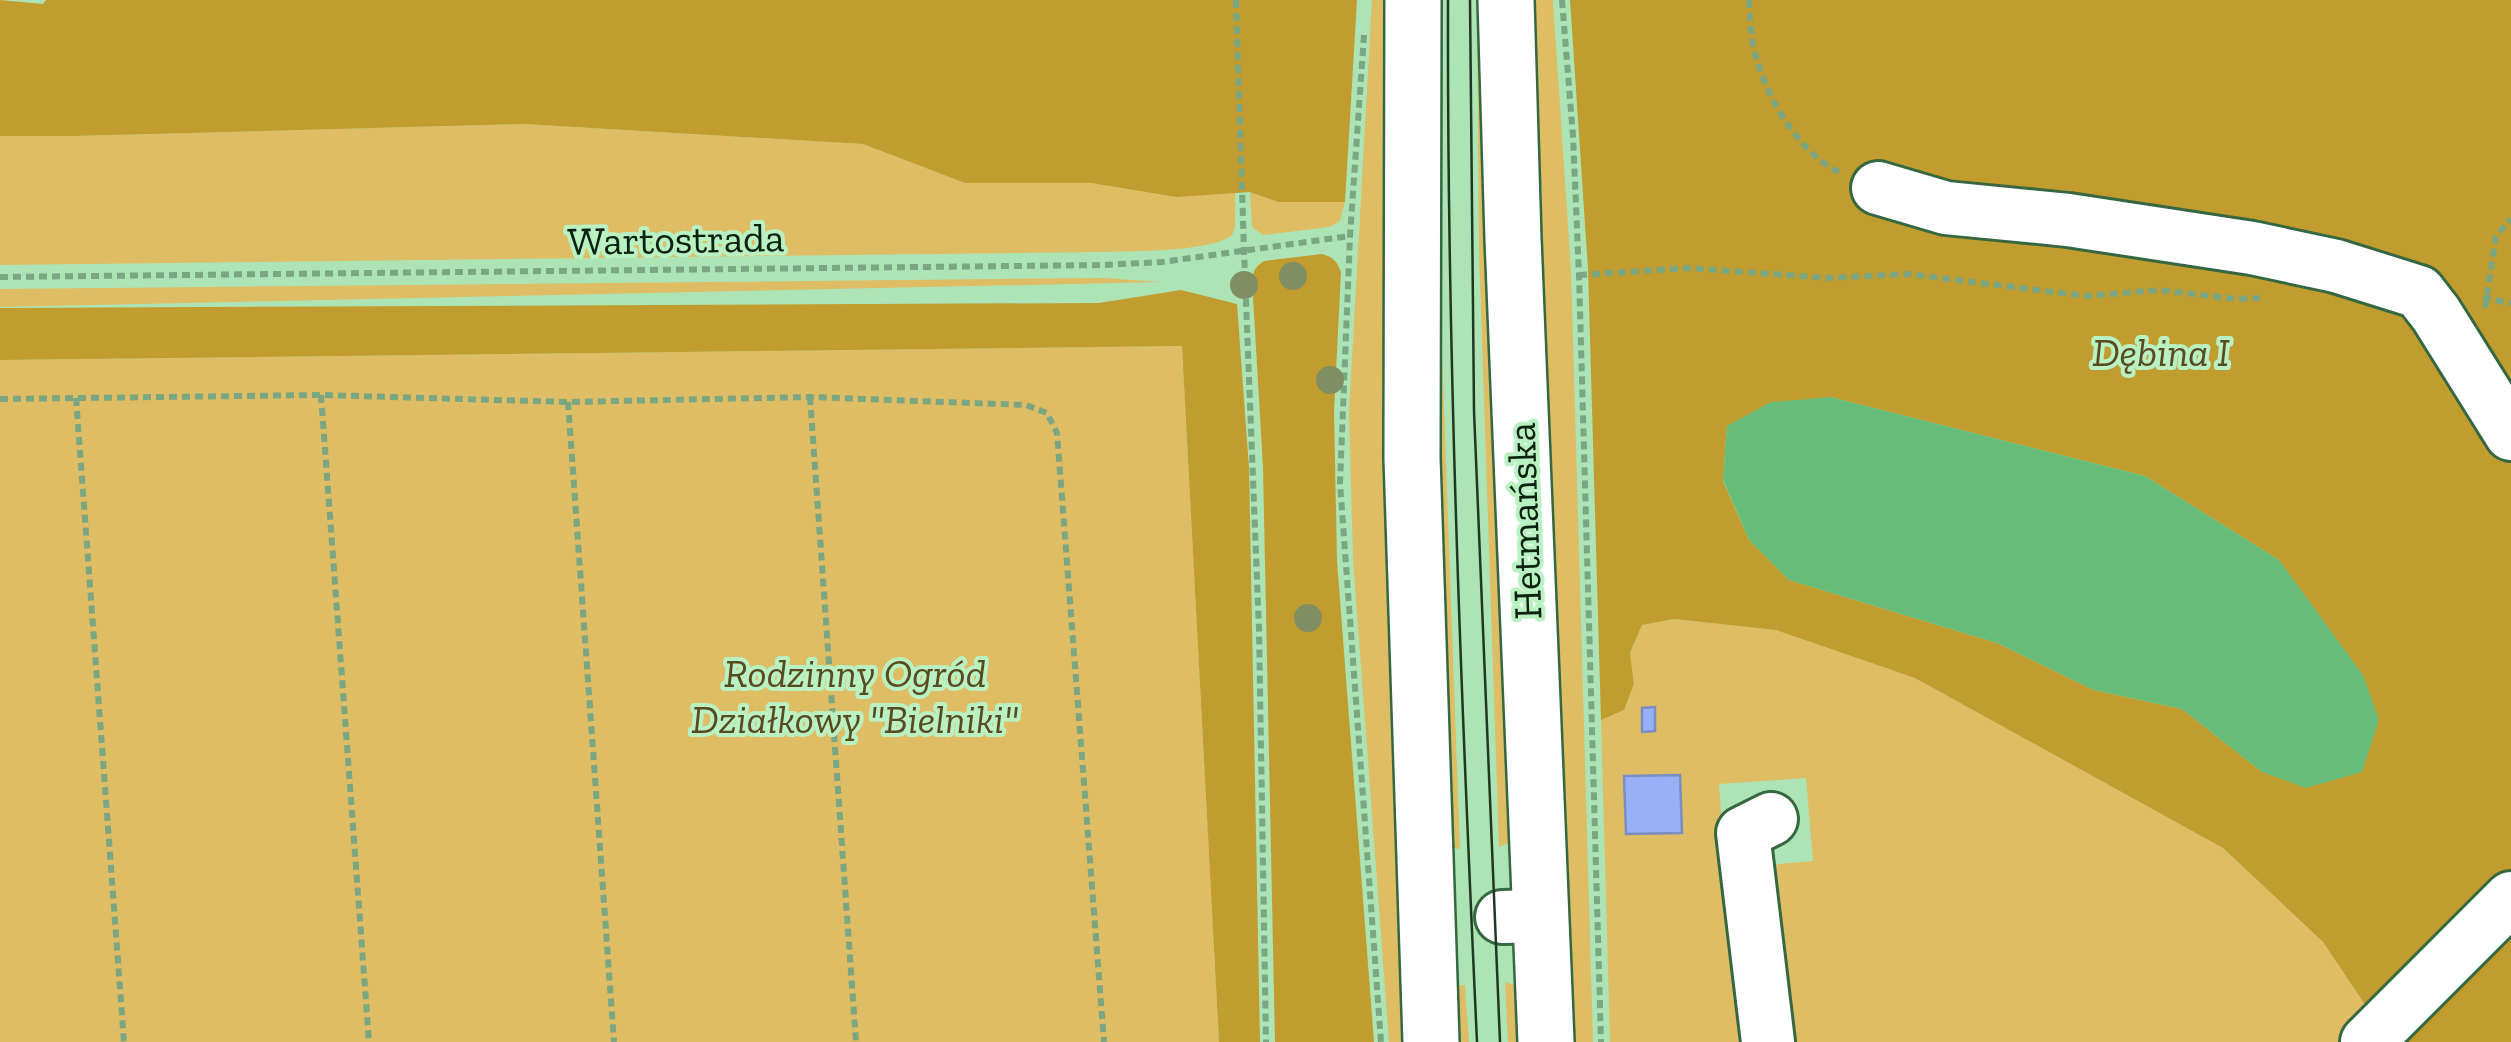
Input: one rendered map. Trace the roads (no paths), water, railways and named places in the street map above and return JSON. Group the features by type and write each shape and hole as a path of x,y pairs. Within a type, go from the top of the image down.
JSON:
{"main road":[{"name":"Hetmańska","path":"1431,1042 1483,917 1512,239 1506,0"},
{"name":"Hetmańska","path":"1389,10 1412,458 1483,917 1546,1042"}],"lane":[{"path":"1878,188 1946,208 2068,220 2252,248 2336,266 2419,292 2511,434"},
{"path":"1768,1042 1744,833 1770,819"},
{"path":"2368,1042 2511,898"}],"tram line":[{"path":"1448,0 1456,521 1477,1042"},
{"path":"1470,0 1474,411 1500,1042"}],"park label":[{"name":"Dębina I","path":"2161,352"},
{"name":"Rodzinny Ogród Działkowy \"Bielniki\"","path":"855,696"}]}
